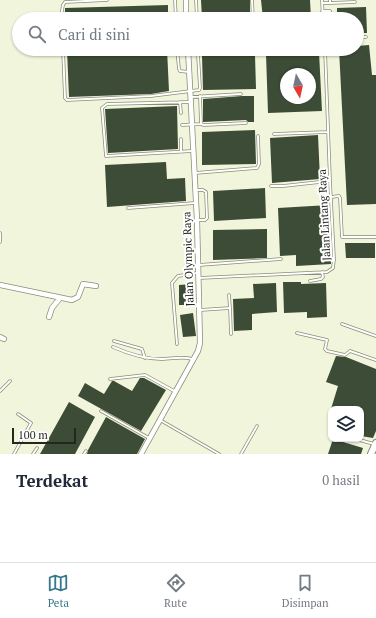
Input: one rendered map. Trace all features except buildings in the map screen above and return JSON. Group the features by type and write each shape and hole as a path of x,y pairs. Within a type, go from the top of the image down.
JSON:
{"street":[{"path":"186,0 186,12"},
{"name":"Jalan Olympic Raya","path":"141,454 194,359 200,343 197,220 194,190 188,56"},
{"path":"0,286 70,300 78,297 84,284 96,286"},
{"path":"49,317 52,308 60,298"}],"lane":[{"path":"61,12 62,5 65,2 107,0"},
{"path":"175,0 176,12"},
{"path":"196,0 197,12"},
{"path":"252,0 253,12"},
{"path":"330,12 322,11 322,2 355,2"},
{"path":"63,56 66,100 151,96 199,90 197,56"},
{"path":"177,56 178,69 180,71 189,72"},
{"name":"Jalan Lintang Raya","path":"199,278 322,272 331,270 334,264 325,56"},
{"path":"192,152 106,156 102,108 107,104 180,102 200,96 241,94"},
{"path":"200,96 201,124"},
{"path":"180,102 181,113"},
{"path":"182,125 246,123"},
{"path":"274,134 328,132"},
{"path":"194,174 257,168 259,164 258,136"},
{"path":"181,139 181,152"},
{"path":"271,186 330,181"},
{"path":"194,190 203,190 206,192 207,218 206,220 197,220"},
{"path":"331,197 339,196 340,198 342,237 376,236"},
{"path":"128,208 195,203"},
{"path":"0,233 0,242"},
{"path":"198,265 281,259"},
{"path":"310,281 321,279 323,277 322,272"},
{"path":"177,344 172,283 178,276 198,273"},
{"path":"229,295 232,334"},
{"path":"199,310 230,308"},
{"path":"342,324 376,336"},
{"path":"297,334 327,340 325,349 327,351 345,355 350,350 376,360"},
{"path":"114,340 142,349 145,358"},
{"path":"113,347 123,352 145,358 159,359 183,357 194,359"},
{"path":"110,379 145,375 175,392"},
{"path":"0,391 10,381"},
{"path":"101,411 149,438"},
{"path":"14,454 32,423 18,414"},
{"path":"159,420 219,454"},
{"path":"241,454 257,426"},
{"path":"362,442 375,448"},
{"path":"33,454 37,448"}]}
